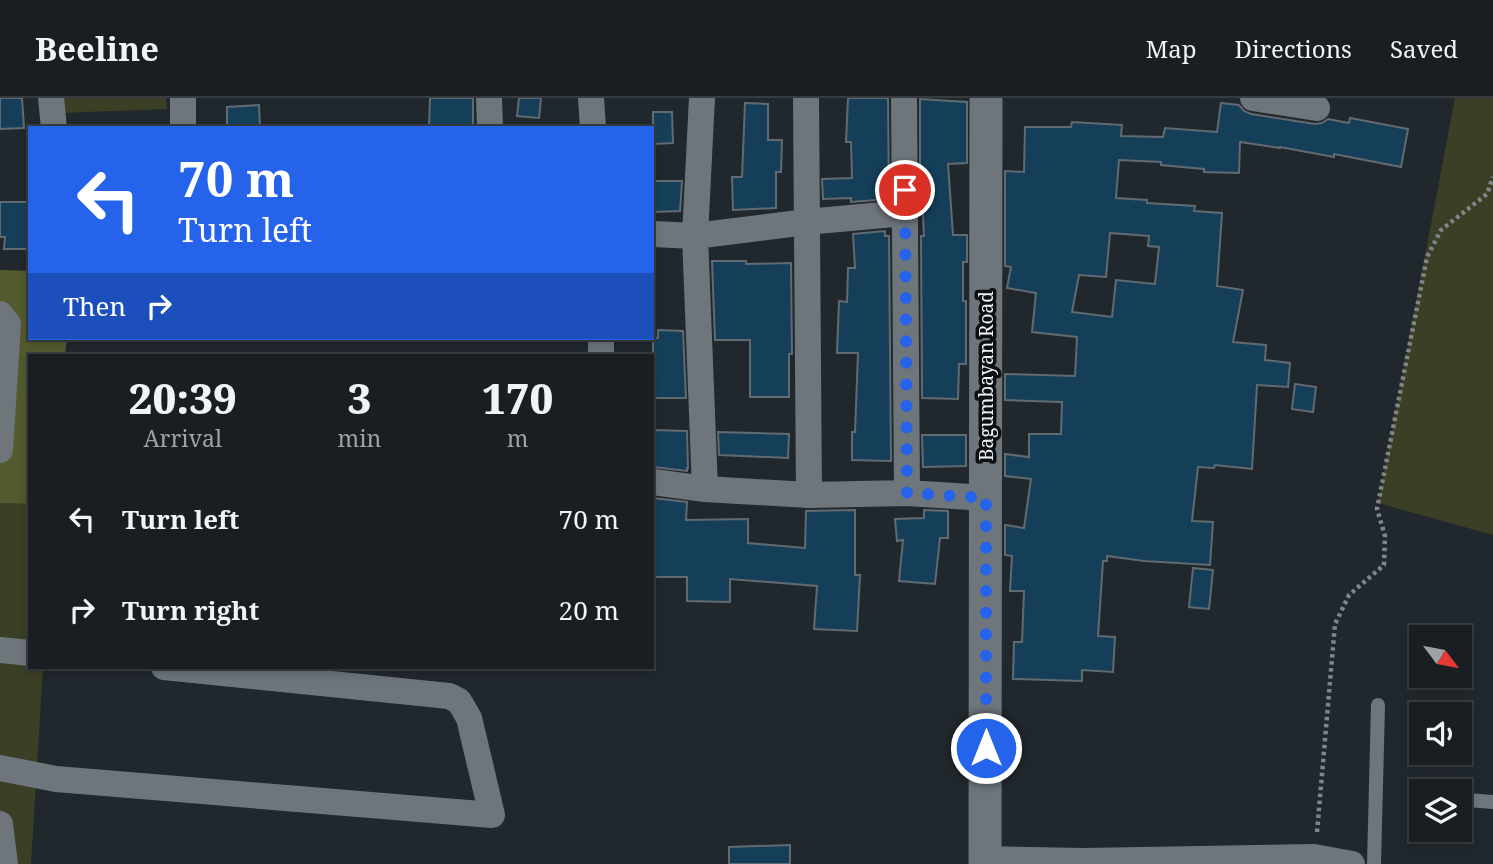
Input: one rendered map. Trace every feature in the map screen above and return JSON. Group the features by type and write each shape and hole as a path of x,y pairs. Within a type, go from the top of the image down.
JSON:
{"street":[{"path":"51,98 54,126"},
{"path":"183,98 183,126"},
{"path":"489,98 490,126"},
{"path":"591,98 593,126"},
{"path":"702,98 695,236 705,489"},
{"path":"806,98 809,495"},
{"path":"904,98 907,493"},
{"name":"Bagumbayan Road","path":"985,862 986,98"},
{"path":"1253,98 1317,108"},
{"path":"654,234 695,236 905,213"},
{"path":"0,314 8,324 0,450"},
{"path":"654,482 705,489 809,495 907,493 986,498"},
{"path":"0,650 28,653"},
{"path":"0,768 56,779 492,815 469,718 459,701 449,696 184,669"},
{"path":"0,824 5,864"},
{"path":"985,862 1314,858 1352,864"}],"lane":[{"path":"1374,864 1378,705"},
{"path":"1472,801 1493,803"}],"path":[{"path":"1314,858 1335,624 1349,595 1384,565 1385,536 1377,509 1427,257 1441,230 1487,194 1493,177"}],"green space":[{"path":"59,98 166,98 167,109 59,113"},
{"path":"1455,98 1493,98 1493,535 1378,503"},
{"path":"0,270 28,271 28,340 67,340 65,354 28,354 28,504 0,503"},
{"path":"0,503 28,504 28,669 43,669 31,864 0,864"}],"building":[{"path":"0,98 22,98 24,128 0,129"},
{"path":"430,98 473,98 473,126 429,126"},
{"path":"519,98 541,98 539,118 517,116"},
{"path":"848,98 888,98 889,199 851,202 851,198 823,199 822,179 852,178 851,142 846,142"},
{"path":"920,99 967,102 967,163 948,164 953,235 967,235 967,262 963,262 966,364 959,364 958,399 922,398 921,236 924,236 920,197"},
{"path":"745,103 768,104 768,140 782,140 781,172 776,172 776,208 733,210 732,177 742,177"},
{"path":"1221,103 1239,105 1251,114 1315,124 1328,119 1349,123 1350,118 1408,129 1401,167 1334,154 1334,157 1240,142 1239,173 1204,172 1204,169 1161,165 1161,162 1119,160 1116,198 1195,206 1194,211 1222,213 1217,286 1243,290 1233,342 1266,345 1265,360 1290,363 1288,387 1257,385 1252,469 1215,465 1214,468 1198,467 1192,521 1213,522 1210,565 1107,556 1107,561 1103,561 1098,636 1115,637 1113,672 1082,670 1082,681 1013,679 1014,642 1022,642 1024,591 1010,591 1012,556 1005,555 1005,525 1024,528 1031,479 1005,476 1005,454 1029,457 1029,434 1061,434 1062,402 1005,400 1005,374 1075,376 1077,337 1032,332 1036,293 1007,288 1011,267 1005,266 1005,171 1024,172 1025,127 1071,127 1072,122 1122,125 1121,136 1163,137 1165,128 1217,132","holes":["1110,233 1149,236 1148,246 1159,247 1155,284 1116,280 1112,317 1072,312 1079,275 1106,277"]},
{"path":"259,105 260,126 227,126 227,107"},
{"path":"653,112 672,112 673,143 654,144"},
{"path":"654,181 682,181 680,211 654,212"},
{"path":"0,202 28,202 28,249 4,249 5,237 0,237"},
{"path":"885,231 885,236 889,236 891,461 852,460 858,353 837,353 839,301 847,302 848,268 855,268 853,234"},
{"path":"712,261 746,261 746,264 791,263 792,354 789,354 789,397 750,397 750,340 715,340"},
{"path":"658,330 683,331 686,398 654,398 653,340 658,338"},
{"path":"1295,384 1316,387 1313,412 1292,409"},
{"path":"654,430 687,431 687,471 654,467"},
{"path":"718,432 789,434 788,458 719,455"},
{"path":"922,435 966,435 966,466 923,467"},
{"path":"654,498 687,502 686,520 748,519 748,543 805,548 806,511 855,510 855,575 860,575 857,631 814,629 817,586 730,579 730,602 687,601 687,577 654,577"},
{"path":"924,510 948,511 948,538 940,538 935,584 899,581 903,540 897,541 895,519 924,518"},
{"path":"1193,568 1213,570 1209,609 1189,607"},
{"path":"790,845 790,864 729,864 729,847"}],"route":[{"path":"905,190 907,493 986,498 986,748"}]}
